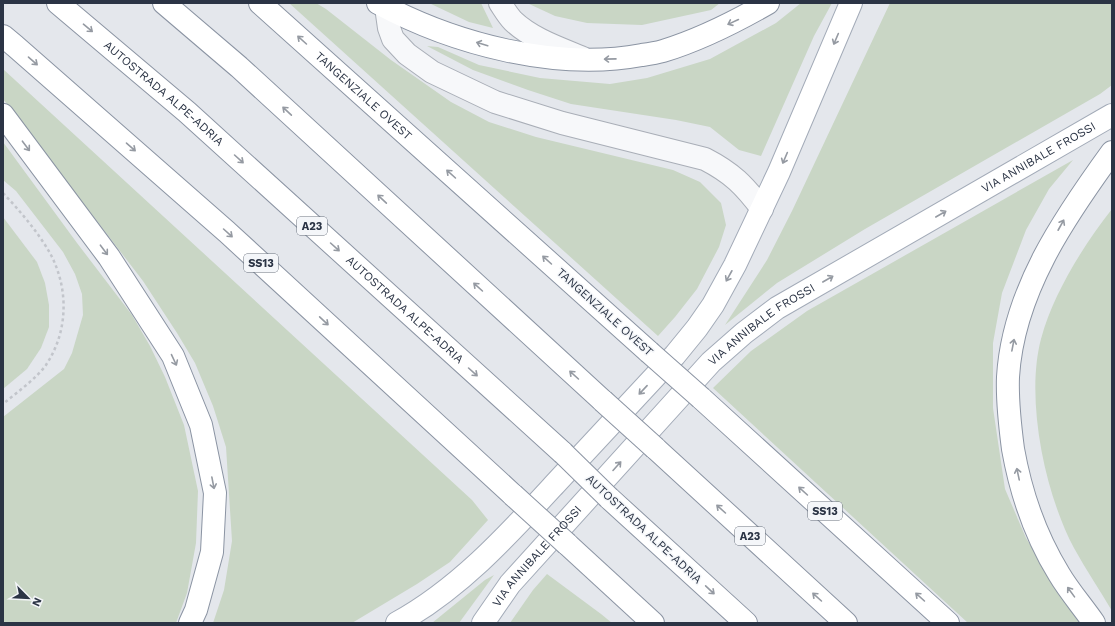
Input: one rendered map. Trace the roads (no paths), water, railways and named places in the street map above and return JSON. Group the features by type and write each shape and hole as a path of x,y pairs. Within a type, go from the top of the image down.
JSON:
{"main road":[{"name":"AUTOSTRADA ALPE-ADRIA","path":"58,3 187,112 563,453 746,623"},
{"name":"A23","path":"164,3 239,67 846,623"},
{"name":"TANGENZIALE OVEST","path":"260,3 701,398 948,623"},
{"path":"382,5 442,31 498,49 534,56 586,60 620,59 662,51 742,18 768,3"},
{"path":"397,623 413,614 462,577 502,541 675,355 697,328 713,305 735,265 762,209 851,3"},
{"name":"SS13","path":"3,36 227,232 653,623"},
{"path":"3,115 109,257 173,356 201,425 215,493 212,552 196,610 190,623"},
{"name":"VIA ANNIBALE FROSSI","path":"483,623 510,584 711,362 744,333 777,308 1112,115"},
{"path":"1094,623 1059,574 1026,506 1018,475 1012,438 1008,377 1013,344 1022,310 1038,270 1062,224 1112,152"}],"lane":[{"path":"500,3 512,21 527,32 586,60"},
{"path":"382,5 393,39 407,54 432,72 503,104 562,123 705,159 733,176 747,189 762,209"}]}
